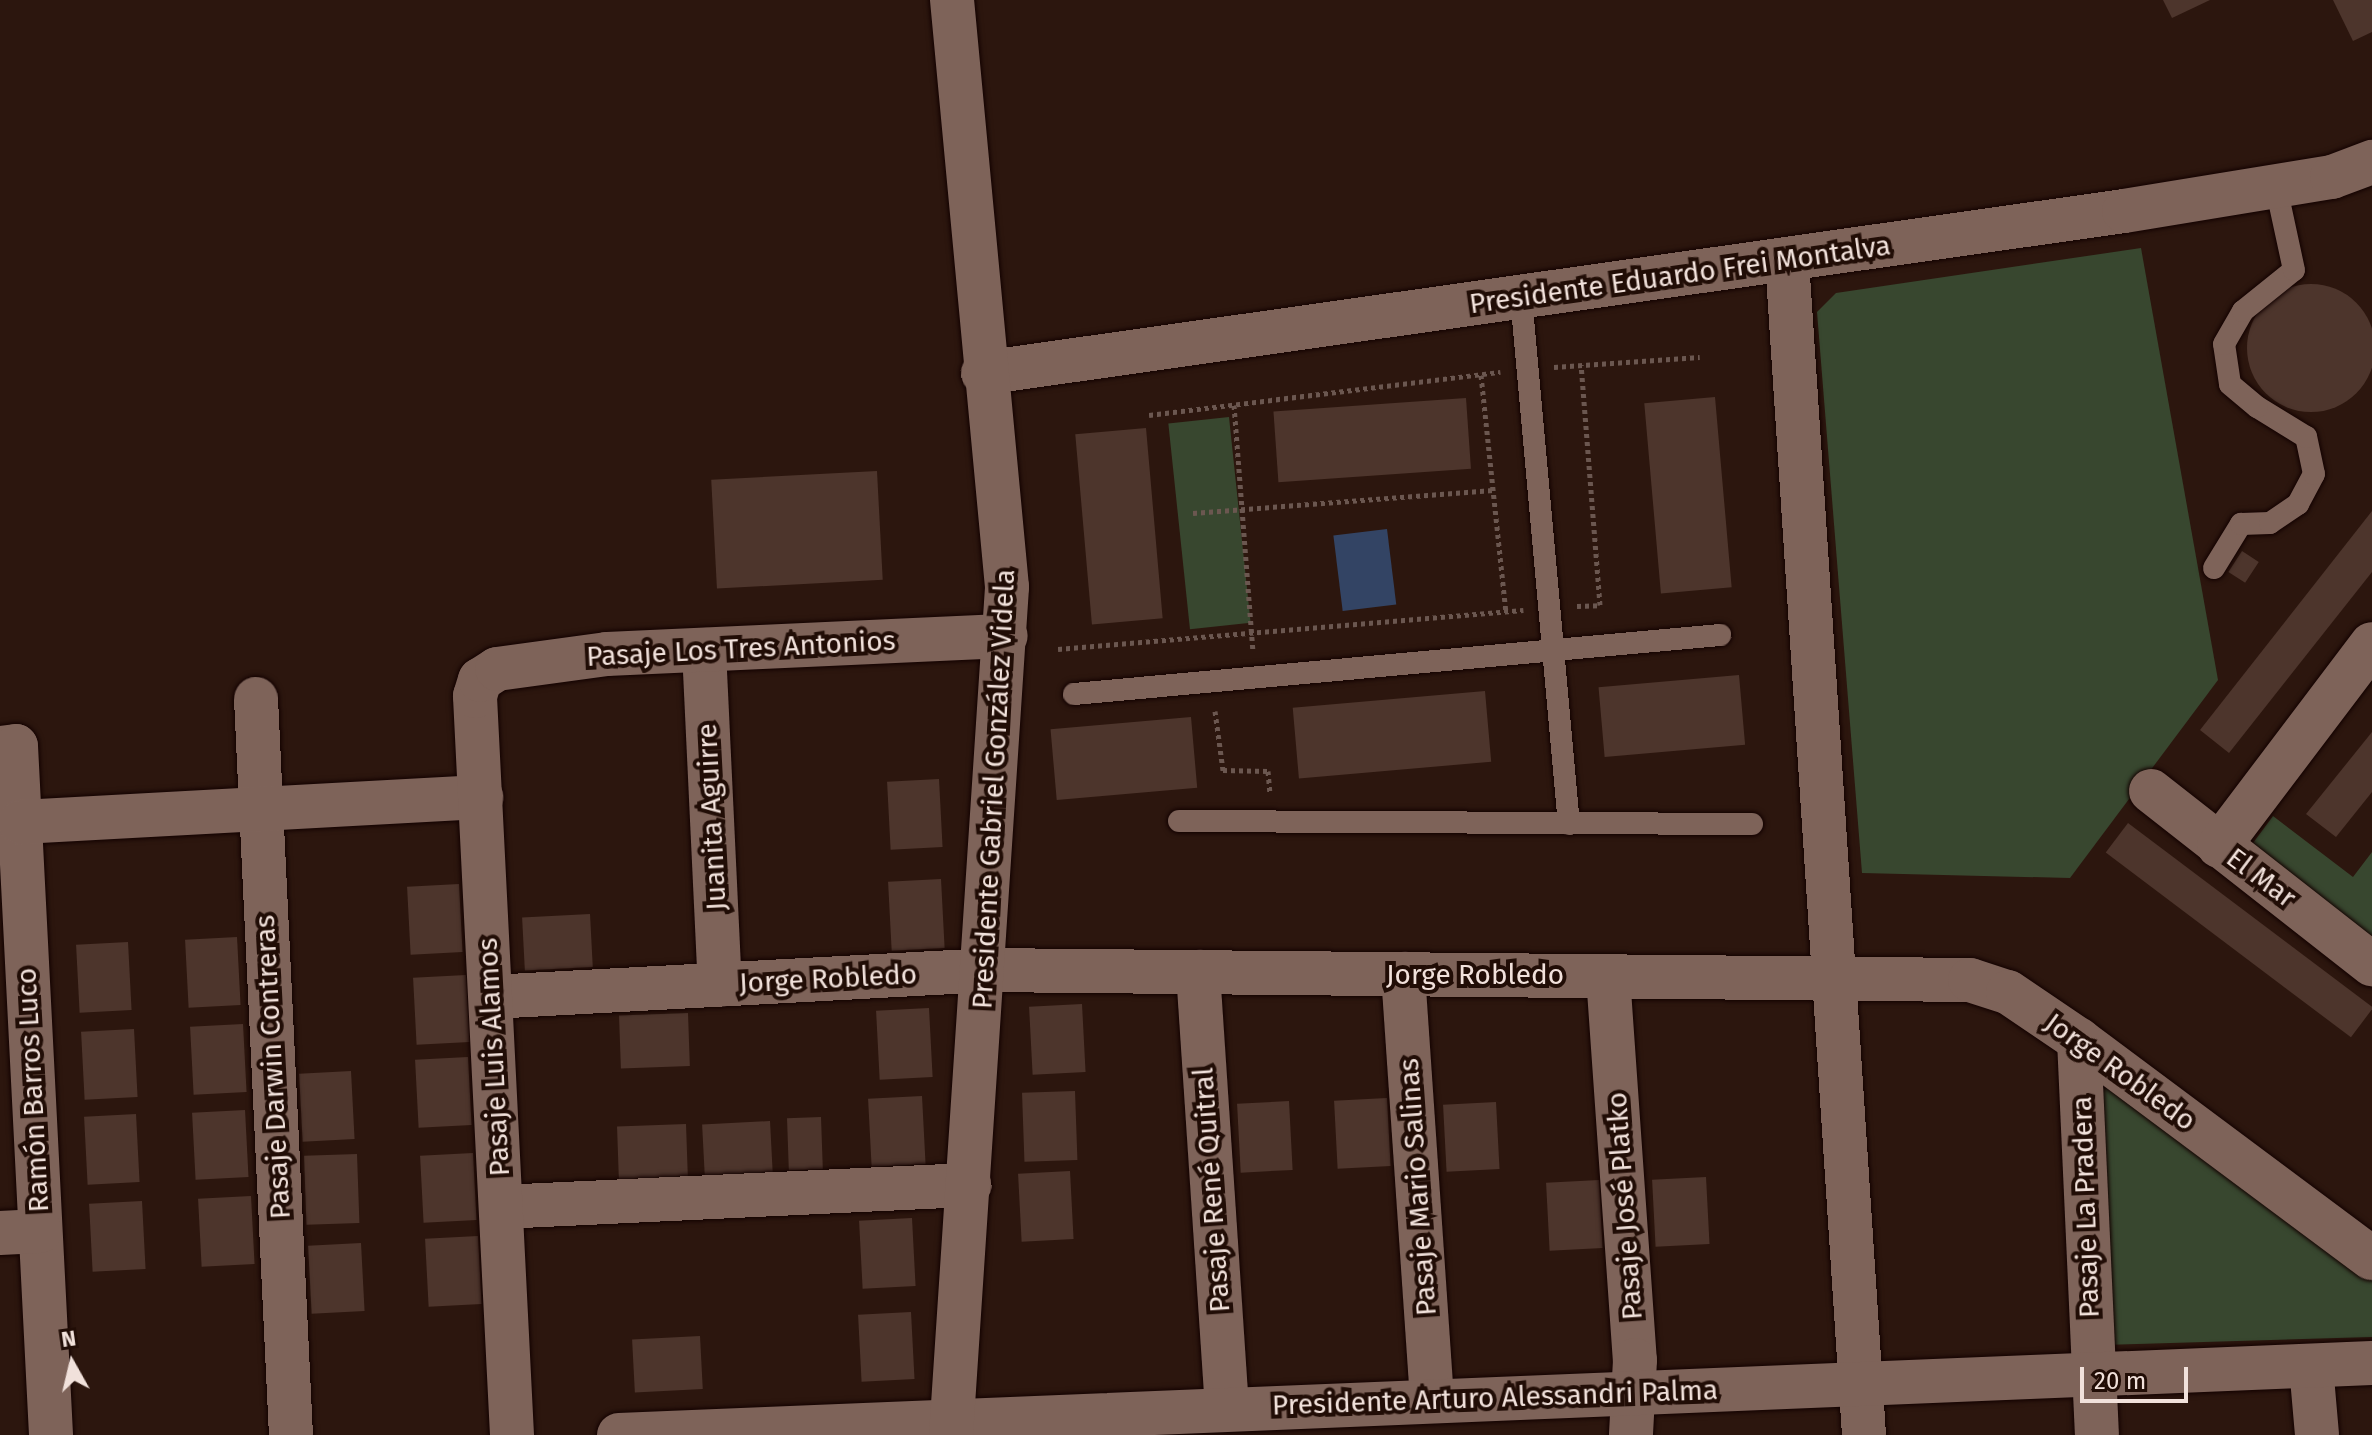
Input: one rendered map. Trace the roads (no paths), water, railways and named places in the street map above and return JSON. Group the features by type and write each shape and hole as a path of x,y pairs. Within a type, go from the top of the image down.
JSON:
{"street":[{"name":"Presidente Gabriel González Videla","path":"952,0 983,373 1006,542 1006,636 952,1427"},
{"name":"Presidente Eduardo Frei Montalva","path":"983,373 1787,260 2276,187 2354,172 2372,162"},
{"path":"1787,260 1864,1435"},
{"name":"Pasaje Los Tres Antonios","path":"480,680 497,669 586,656 1006,636"},
{"path":"2219,846 2372,644"},
{"name":"Juanita Aguirre","path":"704,650 720,985"},
{"name":"Pasaje Luis Alamos","path":"480,680 475,696 512,1435"},
{"name":"Pasaje Darwin Contreras","path":"256,699 291,1435"},
{"name":"Ramón Barros Luco","path":"8,747 20,822 15,1012 20,1232 51,1435"},
{"name":"El Mar","path":"2151,791 2372,964"},
{"path":"20,822 481,797"},
{"name":"Jorge Robledo","path":"491,997 984,970 1835,978 1987,984 2079,1040 2372,1258"},
{"name":"Pasaje René Quitral","path":"1198,972 1227,1408"},
{"name":"Pasaje Mario Salinas","path":"1403,974 1423,1412"},
{"name":"Pasaje José Platko","path":"1608,976 1635,1360 1632,1414"},
{"name":"Pasaje La Pradera","path":"2079,1040 2097,1435"},
{"path":"501,1207 969,1185"},
{"name":"Presidente Arturo Alessandri Palma","path":"619,1435 1163,1423 1227,1408 1632,1414 1861,1384 2372,1363"},
{"path":"2311,1366 2317,1435"}],"lane":[{"path":"2214,568 2241,524 2270,523 2280,517 2298,504 2314,474 2306,437 2257,407 2230,384 2224,344 2243,311 2294,270 2276,187"},
{"path":"1521,297 1569,824"},
{"path":"1074,694 1720,635"},
{"path":"1179,821 1752,824"}],"water":[{"path":"1387,529 1396,604 1343,611 1333,536"}]}
